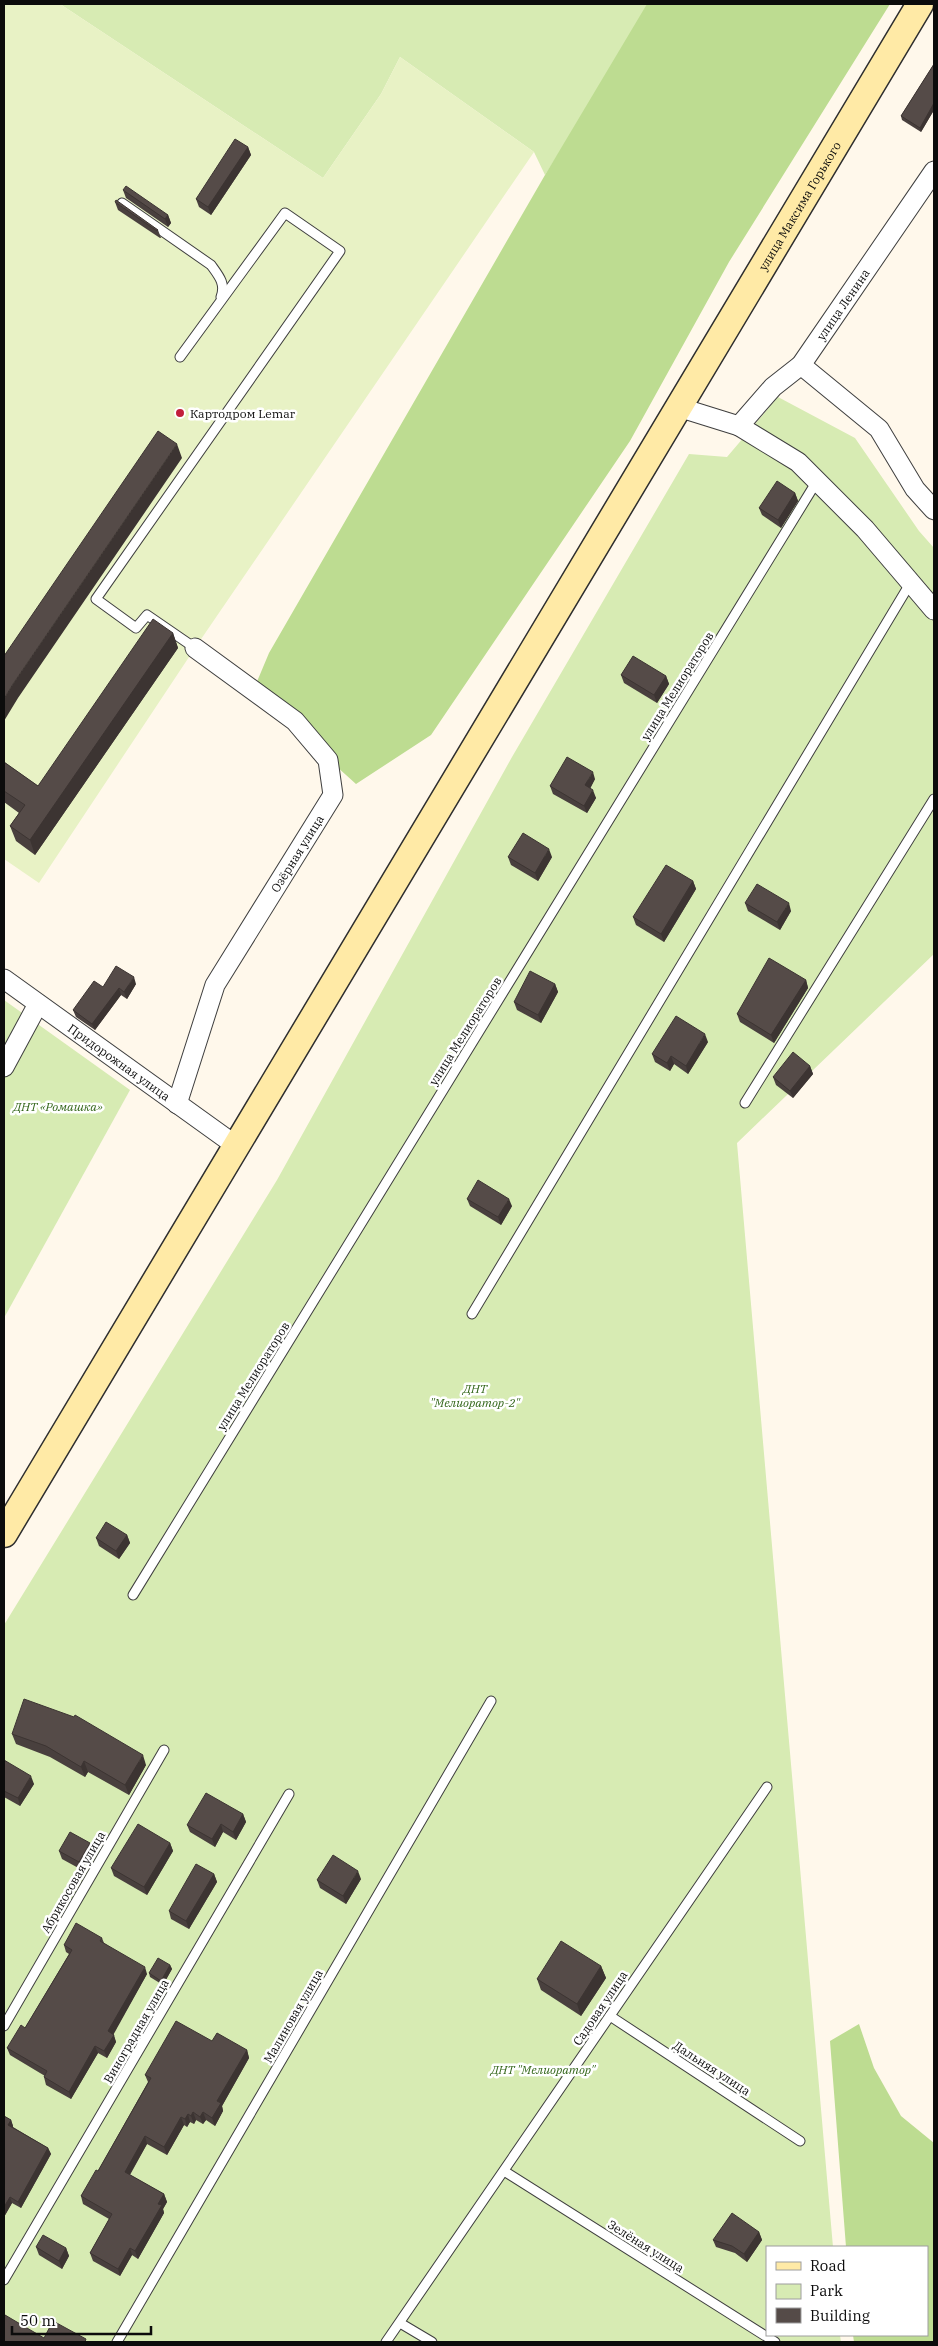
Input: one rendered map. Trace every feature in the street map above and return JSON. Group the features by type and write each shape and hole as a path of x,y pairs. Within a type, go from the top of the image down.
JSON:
{"main road":[{"name":"улица Максима Горького","path":"4,1534 235,1145 920,4"}],"street":[{"name":"улица Ленина","path":"738,426 773,387 801,365 934,171"},
{"path":"801,365 879,429 914,489 934,510"},
{"path":"678,407 738,426 798,462 865,528 934,610"},
{"name":"Озёрная улица","path":"177,1104 215,985 333,795 328,760 295,720 194,648"},
{"name":"Придорожная улица","path":"4,979 235,1145"},
{"path":"4,1067 38,1004"}],"lane":[{"path":"122,203 211,265 220,278 224,290 217,306"},
{"path":"180,357 285,213 340,251 96,600 136,628 147,615 194,648"},
{"name":"улица Мелиораторов","path":"133,1594 817,481"},
{"path":"472,1314 911,582"},
{"path":"745,1103 934,799"},
{"name":"Малиновая улица","path":"117,2342 491,1701"},
{"name":"Абрикосовая улица","path":"4,2026 164,1750"},
{"name":"Садовая улица","path":"386,2342 767,1787"},
{"name":"Виноградная улица","path":"4,2280 289,1794"},
{"name":"Дальняя улица","path":"610,2016 800,2141"},
{"name":"Зелёная улица","path":"504,2171 775,2342"},
{"path":"400,2323 432,2342"}],"green space":[{"name":"Картодром Lemar","path":"6,4 60,4 323,178 381,94 400,57 534,152 195,648 39,883 4,859 4,6"},
{"path":"60,4 652,4 545,175 534,152 400,57 381,94 323,178"},
{"path":"647,4 890,4 729,262 630,441 431,735 356,784 253,691 269,653 545,175"},
{"path":"778,397 855,438 919,531 934,548 934,954 737,1143 833,2246 766,2246 766,2336 840,2336 841,2342 4,2342 4,1625 277,1180 512,757 689,454 727,457"},
{"name":"ДНТ «Ромашка»","path":"4,1000 130,1090 4,1318"},
{"path":"859,2024 874,2068 901,2116 934,2143 934,2342 854,2342 853,2336 928,2336 928,2246 846,2246 830,2041"}],"building":[{"path":"934,64 934,103 920,128 901,116"},
{"path":"235,139 248,147 208,207 196,199"},
{"path":"126,186 168,215 165,219 123,190"},
{"path":"116,200 158,230 115,202"},
{"path":"158,431 177,444 4,699 4,656"},
{"path":"777,481 795,493 778,520 759,508"},
{"path":"153,619 173,633 30,840 10,826 25,805 4,791 4,762 38,786"},
{"path":"633,656 666,676 654,695 621,675"},
{"path":"567,757 593,772 585,785 593,790 584,806 550,786"},
{"path":"523,833 549,849 535,873 508,857"},
{"path":"666,865 693,881 661,934 633,917"},
{"path":"757,884 789,903 777,922 745,903"},
{"path":"769,958 806,980 771,1035 737,1014"},
{"path":"116,966 134,977 124,992 119,988 92,1024 73,1010 94,981 103,987"},
{"path":"530,971 555,984 538,1015 514,1002"},
{"path":"676,1016 705,1034 686,1066 671,1056 667,1063 652,1054"},
{"path":"793,1052 810,1066 790,1091 773,1077"},
{"path":"478,1180 509,1199 498,1217 467,1199"},
{"path":"106,1522 127,1535 116,1551 96,1538"},
{"path":"24,1699 74,1717 75,1715 143,1755 125,1785 84,1761 81,1767 46,1746 12,1734"},
{"path":"4,1760 31,1776 18,1798 4,1791"},
{"path":"206,1793 243,1814 233,1832 221,1824 212,1839 187,1825"},
{"path":"138,1824 170,1843 144,1887 111,1868"},
{"path":"70,1832 90,1843 79,1862 59,1851"},
{"path":"333,1855 358,1871 343,1896 317,1880"},
{"path":"196,1864 214,1874 186,1921 169,1911"},
{"path":"76,1923 102,1938 100,1941 145,1967 108,2031 114,2035 104,2051 95,2046 69,2092 44,2077 47,2071 7,2048 21,2025 25,2028 72,1950 64,1945"},
{"path":"561,1941 601,1966 577,2004 537,1979"},
{"path":"158,1958 170,1965 161,1981 149,1973"},
{"path":"176,2021 212,2041 217,2033 247,2050 217,2101 221,2103 212,2118 203,2112 200,2117 193,2112 191,2116 188,2114 185,2119 181,2117 164,2147 145,2136 125,2172 164,2194 158,2204 162,2205 135,2251 130,2248 118,2269 90,2253 112,2214 81,2196 96,2170 98,2171 151,2078 145,2075"},
{"path":"4,2116 11,2120 8,2125 48,2148 18,2202 10,2197 4,2207"},
{"path":"732,2213 759,2232 744,2254 732,2246 713,2240"},
{"path":"43,2235 66,2248 59,2261 36,2247"},
{"path":"5,2315 44,2338 53,2321 86,2339 85,2342 4,2342"}],"place":[{"name":"Картодром Lemar","path":"180,413"}],"park label":[{"name":"ДНТ \"Мелиоратор-2\"","path":"475,1395"},
{"name":"ДНТ \"Мелиоратор\"","path":"543,2069"}]}
